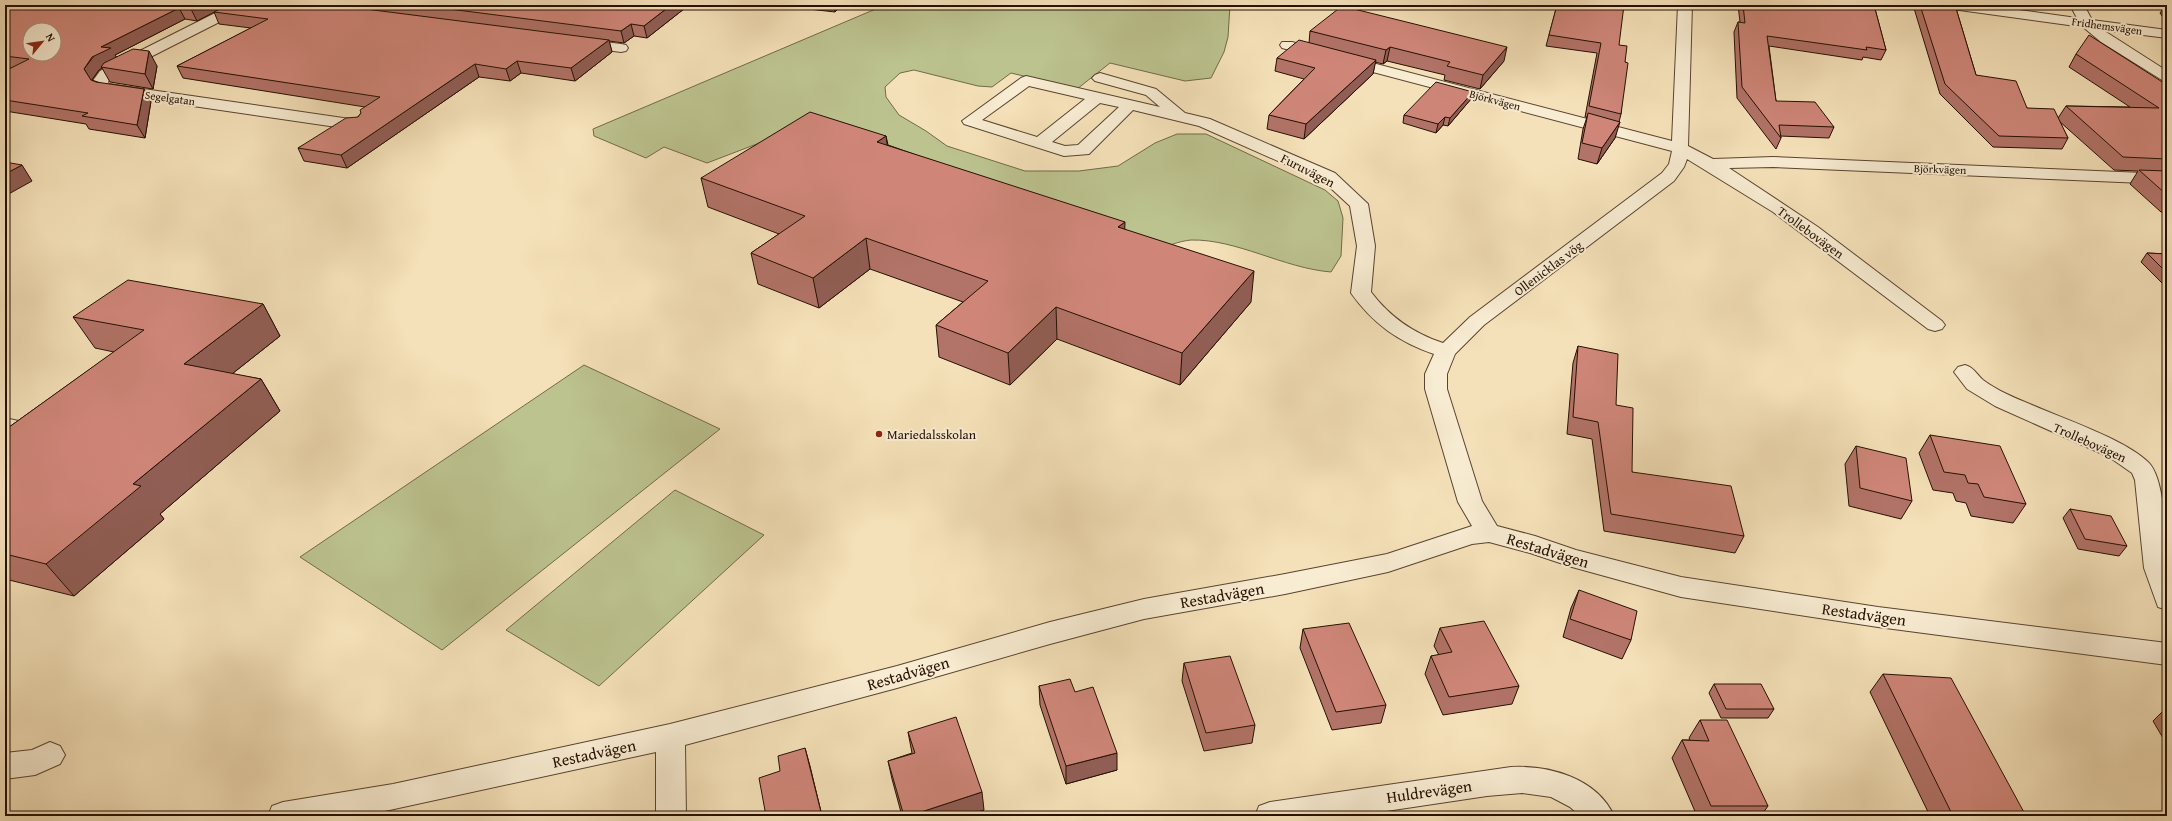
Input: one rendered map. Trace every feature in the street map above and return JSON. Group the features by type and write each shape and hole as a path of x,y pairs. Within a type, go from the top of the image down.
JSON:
{"street":[{"name":"Segelgatan","path":"242,5 105,74 100,82 104,88 357,125"},
{"name":"Ollenicklas vög","path":"1489,533 1470,502 1436,389 1436,374 1446,351 1477,320 1668,177 1676,168 1680,160 1685,5"},
{"name":"Fridhemsvägen","path":"1952,5 2167,34"},
{"path":"2077,5 2088,24 2106,39 2167,77"},
{"path":"566,41 621,48"},
{"name":"Björkvägen","path":"1287,45 1680,148"},
{"name":"Furuvägen","path":"1100,78 1151,92 1181,117"},
{"name":"Furuvägen","path":"1130,105 1083,150 1064,151 970,122 1026,81 1204,122 1329,177 1359,204 1366,246 1361,293 1374,311 1394,329 1410,338 1446,351"},
{"path":"1040,143 1096,98"},
{"name":"Trollebovägen","path":"1680,148 1712,164 1786,213 1935,325"},
{"name":"Björkvägen","path":"1712,164 1773,162 2167,179"},
{"name":"Trollebovägen","path":"1965,372 1975,384 2003,401 2117,451 2141,468 2147,480 2158,568 2167,600"},
{"path":"5,425 15,427 20,434 17,442 5,453"},
{"name":"Restadvägen","path":"283,816 393,797 670,736 897,677 1050,632 1144,609 1342,573 1388,563 1458,538 1489,533 1535,545 1572,558 1681,587 1878,617 2167,654"},
{"path":"670,736 671,816"},
{"path":"5,766 35,762 50,755"},
{"name":"Huldrevägen","path":"1270,816 1387,796 1496,781 1539,780 1565,788 1592,806 1599,816"}],"green space":[{"path":"885,5 1230,5 1228,37 1224,52 1211,78 1185,81 1110,63 1077,89 1011,73 992,87 978,86 914,70 900,73 885,87 886,97 899,115 926,131 947,146 1025,171 1079,171 1118,166 1155,143 1177,134 1206,134 1325,190 1338,201 1343,218 1341,256 1331,272 1295,265 1226,244 1208,241 1191,240 1172,244 1153,251 796,129 707,163 664,147 646,158 594,136 593,129"},
{"path":"584,365 720,429 442,650 300,557"},
{"path":"675,490 764,535 599,686 506,630"}],"building":[{"path":"7,5 199,5 191,9 179,8 101,47 111,48 92,57 84,69 91,80 96,82 144,89 137,125 82,116 88,113 5,100 5,71 23,62 62,62 62,22 22,22 22,58 5,56 5,6"},
{"path":"228,5 334,5 609,40 571,68 517,61 506,69 475,64 341,155 298,148 346,118 358,117 361,113 360,110 380,97 177,66 268,19 214,12"},
{"path":"418,5 671,5 644,26 631,24 621,31"},
{"path":"1557,5 1624,5 1619,45 1627,46 1625,62 1628,63 1621,114 1589,106 1601,43 1549,35"},
{"path":"1743,5 1874,5 1886,50 1866,47 1867,50 1767,36 1776,101 1815,102 1834,127 1779,125 1781,138 1742,87 1738,22 1745,23"},
{"path":"1920,5 1955,5 1976,75 2016,81 2027,108 2054,109 2068,138 1999,136 1945,84"},
{"path":"1342,6 1507,47 1483,75 1447,66 1450,62 1390,47 1386,50 1310,31"},
{"path":"2089,35 2167,85 2167,159 2123,157 2066,106 2159,108 2076,54"},
{"path":"1299,40 1376,60 1306,124 1269,115 1315,68 1277,58"},
{"path":"133,49 149,51 145,74 101,67 104,63"},
{"path":"1436,82 1473,92 1450,118 1445,117 1438,124 1404,115"},
{"path":"810,112 886,136 877,142 1125,222 1118,227 1254,271 1182,353 1056,307 1008,353 936,325 988,281 866,238 813,278 751,253 805,216 701,178"},
{"path":"1588,113 1620,122 1602,148 1582,143"},
{"path":"5,162 22,165 5,174"},
{"path":"2139,170 2167,171 2167,195"},
{"path":"2147,253 2167,254 2167,273"},
{"path":"128,280 263,304 184,364 261,379 133,484 141,486 46,564 5,554 5,430 144,330 73,317"},
{"path":"1578,346 1618,354 1616,405 1633,408 1632,472 1731,486 1744,536 1611,514 1598,422 1573,417"},
{"path":"1930,435 2000,446 2026,504 1984,497 1978,484 1968,483 1965,475 1944,472"},
{"path":"1856,446 1906,458 1912,501 1860,488"},
{"path":"2070,509 2111,516 2127,546 2085,539"},
{"path":"1579,590 1637,611 1631,640 1570,619"},
{"path":"1484,621 1519,686 1449,697 1431,656 1452,652 1440,628"},
{"path":"1349,623 1386,705 1336,712 1303,629"},
{"path":"1230,656 1255,725 1206,733 1184,663"},
{"path":"1883,674 1951,678 2026,816 1953,816"},
{"path":"1070,679 1075,692 1093,687 1117,753 1066,766 1039,686"},
{"path":"1714,684 1761,684 1774,709 1726,709"},
{"path":"956,717 982,792 909,816 904,816 888,761 915,753 908,732"},
{"path":"1700,720 1727,720 1768,806 1711,806 1682,740 1709,741"},
{"path":"805,748 822,816 766,816 759,778 780,771 778,756"}],"place":[{"name":"Mariedalsskolan","path":"879,434"}]}
